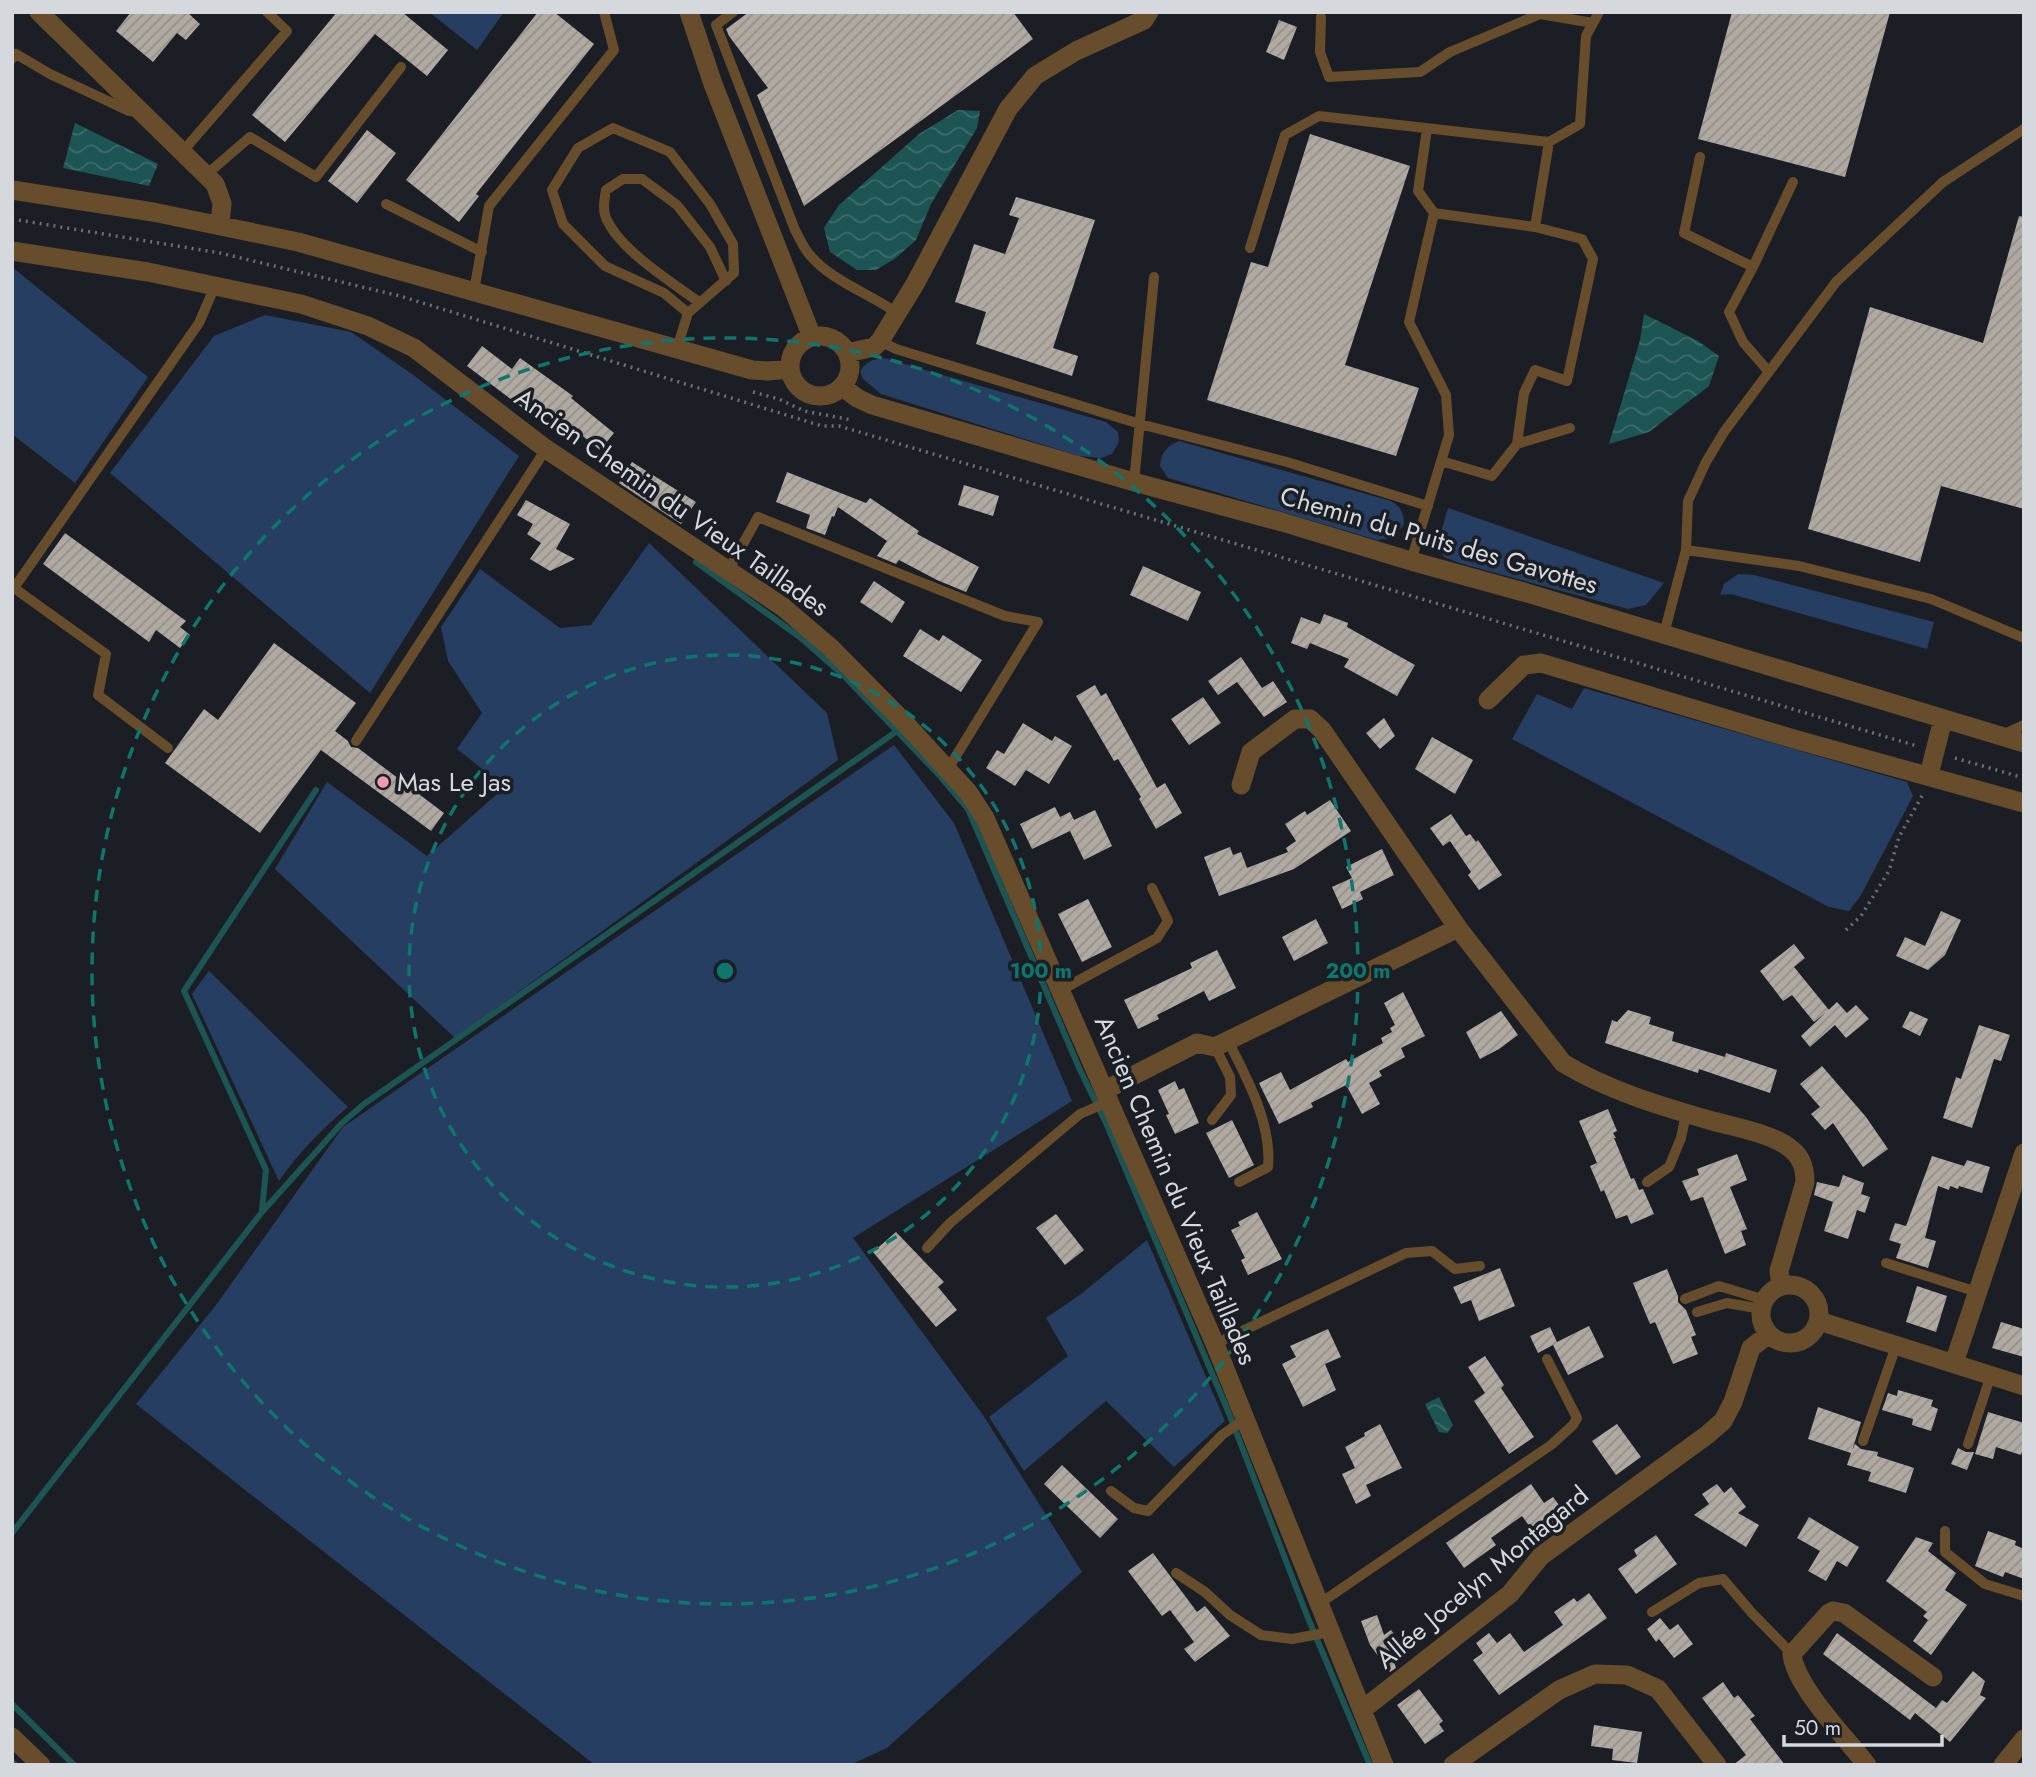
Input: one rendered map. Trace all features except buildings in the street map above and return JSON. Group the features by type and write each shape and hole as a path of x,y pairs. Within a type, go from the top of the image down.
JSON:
{"street":[{"path":"689,12 713,85 812,337"},
{"path":"847,353 874,347 880,341 915,284 1008,108 1035,76 1076,51 1144,20 1149,12"},
{"path":"41,13 215,184 222,203 220,225"},
{"path":"12,190 153,212 298,242 752,370 790,369"},
{"name":"Ancien Chemin du Vieux Taillades","path":"12,251 148,272 301,304 368,326 414,348 546,449 783,607 831,649 948,769 968,792 985,818 1107,1095 1215,1345 1384,1765"},
{"path":"823,336 833,339 847,353 850,371 842,387 828,396 810,395 796,385 790,369 794,352 805,340 823,336"},
{"name":"Chemin du Puits des Gavottes","path":"842,387 872,405 1527,593 2024,743"},
{"path":"1488,700 1524,665 1541,663 1794,739 2024,803"},
{"path":"1241,785 1251,752 1295,719 1310,719 1322,730 1458,928 1563,1063 1584,1077 1686,1114 1775,1139 1793,1149 1805,1167 1805,1182 1779,1271 1782,1286"},
{"path":"1929,775 1943,719"},
{"path":"1107,1095 1197,1043 1222,1044 1458,928"},
{"path":"1954,1363 2024,1153"},
{"path":"1792,1285 1810,1293 1820,1310 1815,1330 1808,1338 1798,1343 1787,1344 1769,1334 1764,1326 1763,1304 1769,1294 1782,1286 1792,1285"},
{"path":"1819,1321 2024,1386"},
{"name":"Allée Jocelyn Montagard","path":"1362,1710 1510,1594 1541,1556 1723,1421 1733,1402 1751,1348 1769,1334"},
{"path":"1867,1765 1802,1682 1793,1666 1792,1654 1833,1611 1844,1613 1933,1677"},
{"path":"1461,1762 1559,1690 1595,1674 1627,1675 1658,1689 1717,1765"},
{"path":"12,1737 41,1765"},
{"path":"2003,1765 2024,1740"}],"lane":[{"path":"183,151 287,31 267,12"},
{"path":"474,291 489,206 614,50 604,12"},
{"path":"733,12 716,25 795,230 809,254 831,273 897,313"},
{"path":"1250,248 1285,135 1319,117 1549,142 1580,124 1586,36 1599,12"},
{"path":"1321,17 1320,52 1329,77 1420,72 1450,52 1540,14 1593,23"},
{"path":"12,59 16,54 50,74 129,111 144,114"},
{"path":"206,175 250,138 316,177 401,67"},
{"path":"677,348 688,313 734,273 733,244 710,204 670,152 613,128 578,148 552,190 563,224 605,266 664,293 688,313"},
{"path":"1427,129 1418,191 1434,213 1535,227 1582,239 1593,259 1567,381 1535,370 1524,393 1517,444 1492,476 1441,461"},
{"path":"1664,634 1686,550 1688,501 1706,461 1769,372 1836,282 1943,182 2024,129"},
{"path":"1535,227 1549,142"},
{"path":"1700,157 1684,233 1753,267"},
{"path":"700,303 626,246 607,222 603,204 606,190 623,179 642,179 677,205 710,247 726,281"},
{"path":"1769,372 1743,342 1729,312 1793,182"},
{"path":"386,204 482,252"},
{"path":"1411,561 1449,435 1446,395 1409,322 1434,213"},
{"path":"1134,482 1154,277"},
{"path":"168,748 97,695 106,654 13,590 199,323 215,286"},
{"path":"880,341 896,349 1140,424 1287,462 1428,506"},
{"path":"1517,444 1570,428"},
{"path":"356,741 546,449"},
{"path":"729,569 758,517 1005,616 1038,622 948,769"},
{"path":"1686,550 1799,566 1931,599 2024,638"},
{"path":"2000,736 2024,725"},
{"path":"1061,990 1157,938 1168,921 1152,888"},
{"path":"1213,1120 1231,1095 1230,1077 1222,1044"},
{"path":"1222,1044 1252,1092 1269,1149 1268,1167 1239,1182"},
{"path":"927,1248 950,1223 1080,1114 1107,1095"},
{"path":"1647,1182 1669,1167 1682,1138 1686,1114"},
{"path":"1215,1345 1406,1254 1432,1251 1455,1269 1480,1266"},
{"path":"1886,1263 1977,1292"},
{"path":"1685,1299 1719,1286 1763,1304"},
{"path":"1697,1312 1727,1303 1763,1304"},
{"path":"1863,1441 1896,1346"},
{"path":"1319,1604 1551,1445 1573,1425 1577,1418 1547,1359"},
{"path":"1968,1444 1992,1375"},
{"path":"1111,1492 1134,1508 1148,1511 1222,1435 1245,1419"},
{"path":"1945,1531 1945,1552 1985,1584 2024,1597"},
{"path":"1176,1573 1205,1592 1230,1615 1261,1635 1292,1639 1331,1632"},
{"path":"1652,1612 1699,1583 1723,1579 1792,1654"}],"path":[{"path":"12,219 143,239 309,273 400,296 822,426 839,426 2024,778"},
{"path":"1846,930 1861,916 1889,871 1899,837 1920,802 1929,775"}],"shaded area":[{"path":"429,12 504,12 477,50"},
{"path":"12,267 148,377 75,483 12,434"},
{"path":"265,315 351,332 412,374 519,456 370,693 110,473 214,336"},
{"path":"884,358 1106,422 1118,432 1119,442 1112,454 1101,458 1079,456 881,394 863,379 860,371 870,362"},
{"path":"1179,441 1391,501 1401,511 1404,525 1391,538 1377,540 1168,478 1160,466 1163,453"},
{"path":"1448,508 1664,583 1646,605 1628,609 1459,563 1444,557 1437,546"},
{"path":"649,543 827,713 838,760 455,1038 275,869 327,782 427,856 505,787 457,749 482,713 448,661 441,627 480,569 560,628 591,625"},
{"path":"1738,574 1754,575 1934,622 1927,649 1731,594 1720,595 1724,584"},
{"path":"1584,688 1907,782 1913,796 1861,895 1849,911 1829,907 1512,739 1537,694 1572,709"},
{"path":"894,745 954,823 1072,1101 853,1238 983,1415 1082,1572 887,1748 850,1765 595,1765 136,1404 216,1305 343,1127"},
{"path":"209,971 348,1107 294,1160 279,1181 192,994"},
{"path":"1147,1240 1225,1421 1174,1467 1106,1401 1024,1471 989,1417 1068,1356 1046,1318 1081,1294"}],"water":[{"path":"958,110 980,111 977,128 931,204 916,240 896,258 876,270 857,270 830,252 824,228 839,205 919,134"},
{"path":"75,123 158,164 149,186 63,168"},
{"path":"1644,314 1698,341 1719,356 1709,386 1649,432 1609,444 1640,340"},
{"path":"1439,1397 1453,1425 1447,1433 1439,1432 1425,1404"}],"waterway":[{"path":"696,562 801,638 843,675 968,809 1080,1070 1106,1123 1228,1411 1308,1618 1370,1765"},
{"path":"12,1533 262,1212 342,1123 364,1104 897,731"},
{"path":"262,1210 266,1170 184,991 316,790"},
{"path":"12,1704 74,1765"},
{"path":"12,1762 16,1765"}],"place":[{"name":"Mas Le Jas","path":"383,782"}]}
